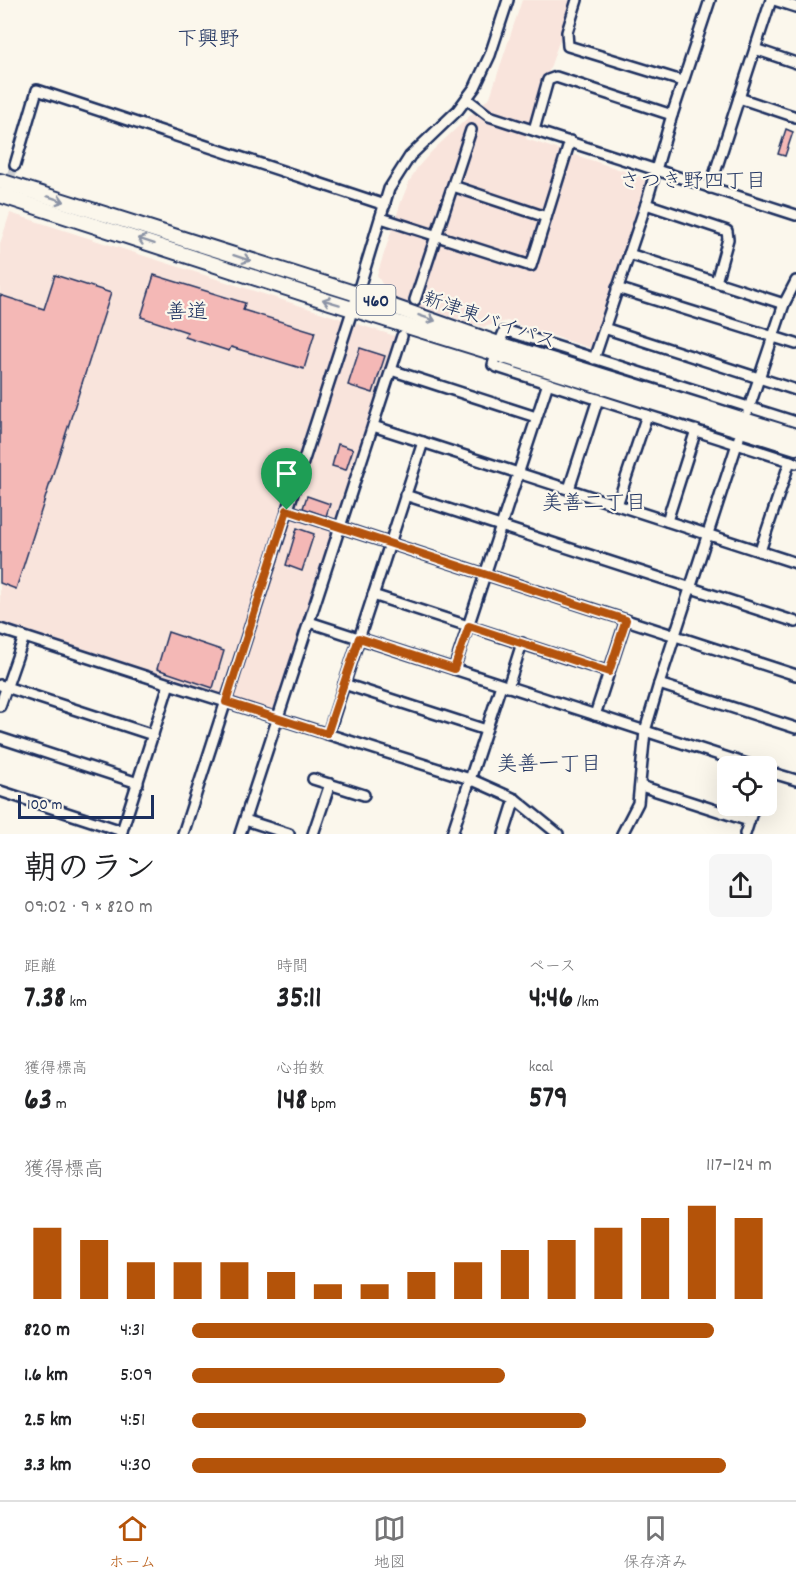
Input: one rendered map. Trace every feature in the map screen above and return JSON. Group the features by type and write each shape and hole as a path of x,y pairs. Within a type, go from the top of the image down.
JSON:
{"highway":[{"name":"新津東バイパス","path":"0,179 357,294 497,349"},
{"name":"新津東バイパス","path":"0,195 353,308 497,349 746,426 796,447"},
{"path":"0,203 98,226"},
{"name":"新津東バイパス","path":"746,426 796,436"}],"street":[{"path":"183,834 395,178 410,156 467,99 482,75 508,0"},
{"path":"577,0 567,32 568,46 682,81"},
{"path":"594,359 646,204 682,81 710,0"},
{"path":"710,188 772,0 796,7"},
{"path":"755,49 796,63"},
{"path":"534,130 548,80 556,77 672,115"},
{"path":"15,165 37,90 385,205"},
{"path":"739,98 796,117"},
{"path":"467,99 489,116 796,215"},
{"path":"415,300 471,130"},
{"path":"381,218 531,266 570,141"},
{"path":"453,186 546,217"},
{"path":"646,204 727,231 728,239 716,282"},
{"path":"629,254 784,304"},
{"path":"626,833 638,803 645,731 659,684 746,426 784,304 796,281"},
{"path":"617,288 796,344"},
{"path":"604,328 796,390"},
{"path":"760,551 793,462 746,426 594,359 511,332 504,332 497,349 494,365 497,367 696,430 746,426 796,422"},
{"path":"240,834 402,336"},
{"path":"391,370 537,417"},
{"path":"454,669 548,383"},
{"path":"569,489 598,399"},
{"path":"617,505 647,415"},
{"path":"373,426 796,563"},
{"path":"667,521 696,430"},
{"path":"327,734 423,442"},
{"path":"405,495 796,622"},
{"path":"287,510 796,675"},
{"path":"373,595 609,672"},
{"path":"595,715 626,620"},
{"path":"309,622 722,756"},
{"path":"0,629 470,779 515,799 558,834"},
{"path":"0,706 3,686 24,637"},
{"path":"452,834 486,730 522,643"},
{"path":"0,791 122,832 169,684"},
{"path":"344,684 486,730"},
{"path":"659,684 796,728"},
{"path":"3,686 153,735"},
{"path":"0,738 138,783"},
{"path":"777,774 796,780"},
{"path":"313,779 364,795"},
{"path":"313,834 330,784"},
{"path":"640,786 749,821"},
{"path":"504,834 515,799"},
{"path":"745,834 751,816"},
{"path":"245,820 267,831 289,834"}],"shaded area":[{"path":"522,0 573,0 526,139 648,180 594,346 590,348 507,321 483,327 390,298 377,275 401,202 417,168 490,97"},
{"path":"10,213 398,337 276,712 0,622 0,244"}],"building":[{"path":"786,129 793,132 785,156 778,154"},
{"path":"55,275 111,293 16,589 0,583 0,295 44,309"},
{"path":"154,275 245,303 243,310 315,332 304,369 231,347 229,351 185,337 187,332 141,317"},
{"path":"360,348 385,356 373,393 348,385"},
{"path":"338,444 353,449 346,470 332,466"},
{"path":"307,496 330,504 326,516 303,508"},
{"path":"297,528 314,534 302,571 286,565"},
{"path":"168,632 224,651 213,688 157,669"}],"tunnel":[{"path":"0,204 15,165"}],"district":[{"name":"下興野","path":"208,38"},
{"name":"さつき野四丁目","path":"693,180"},
{"name":"善道","path":"187,311"},
{"name":"美善二丁目","path":"594,502"},
{"name":"美善一丁目","path":"549,763"}],"route":[{"path":"287,510 626,620 609,672 469,626 454,669 359,638 327,734 226,702 287,510"}]}
